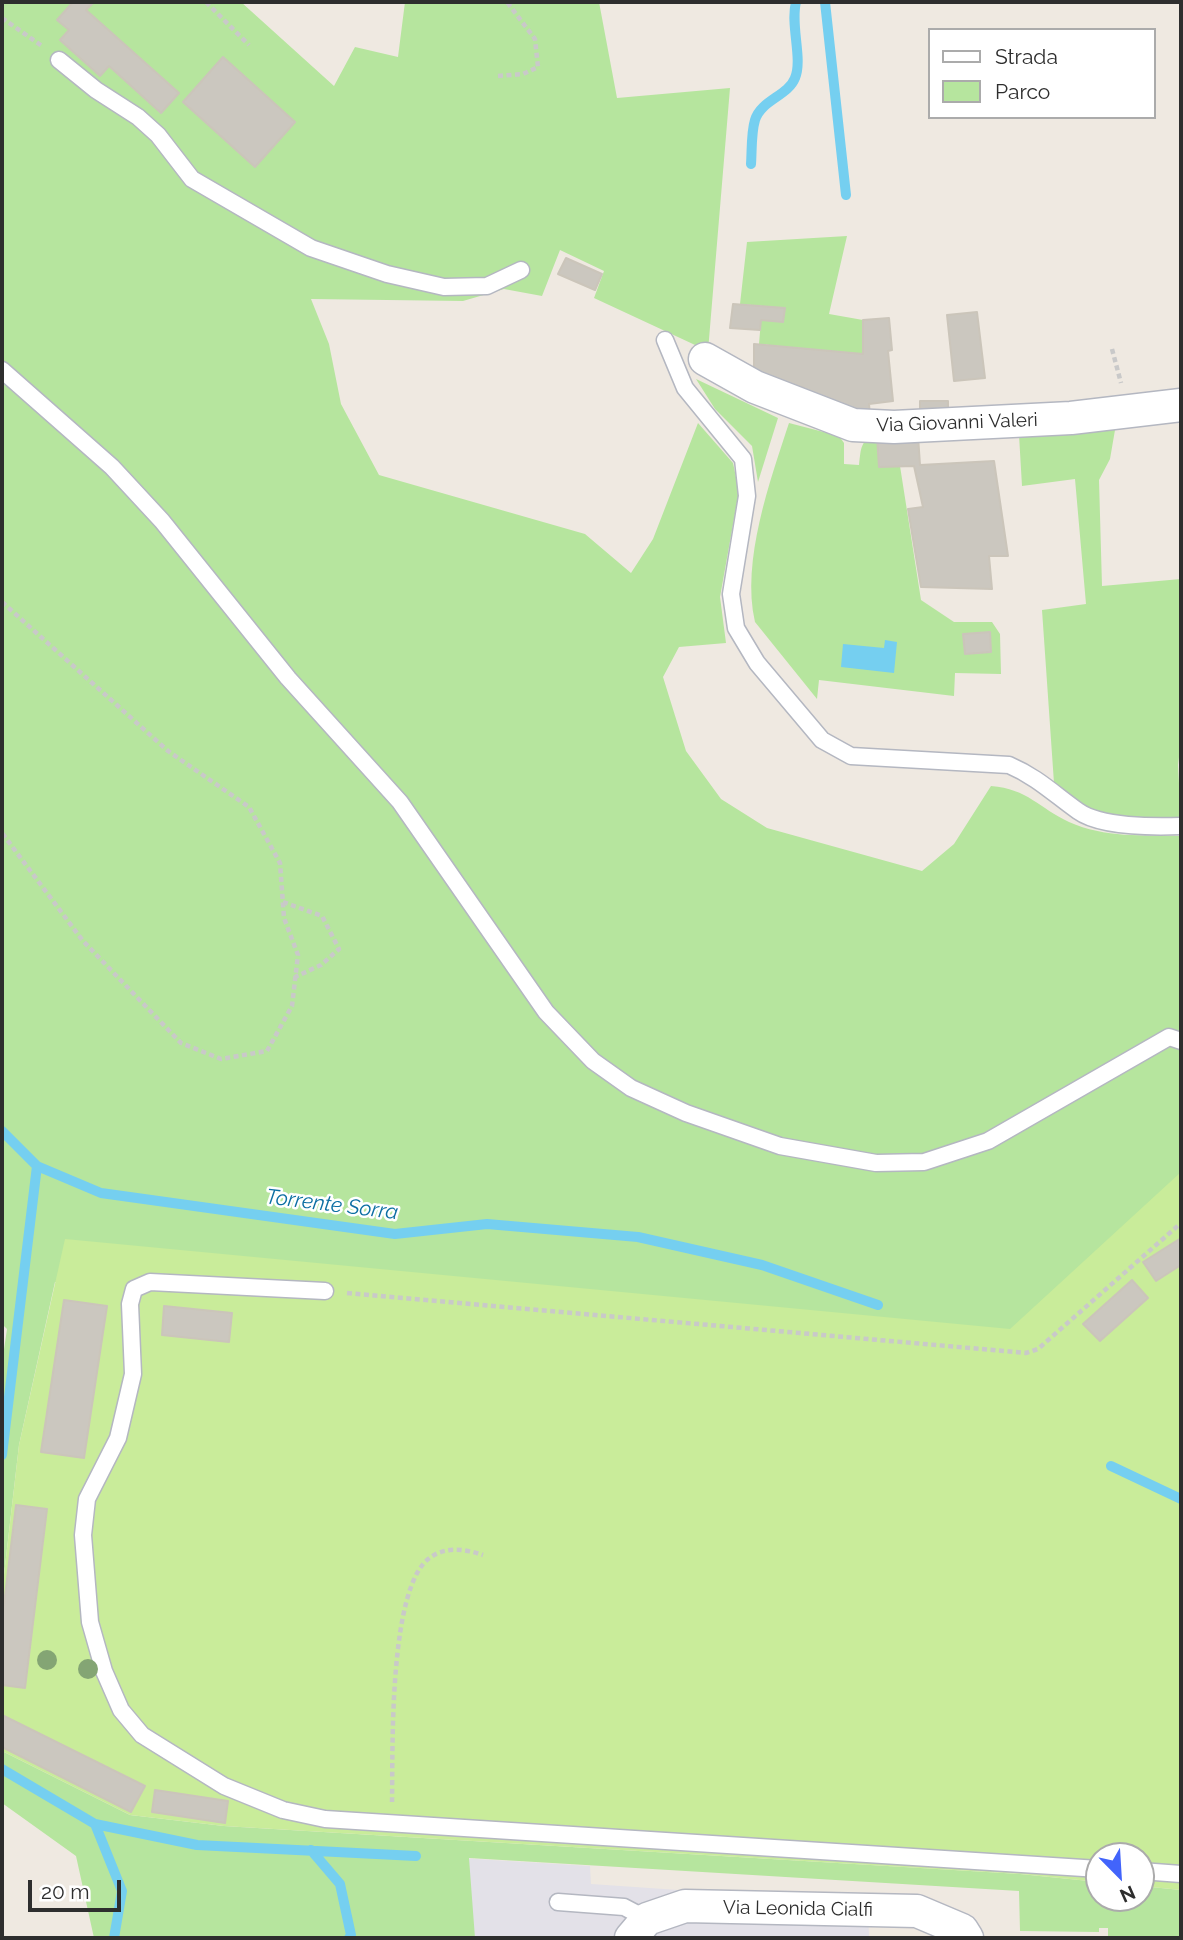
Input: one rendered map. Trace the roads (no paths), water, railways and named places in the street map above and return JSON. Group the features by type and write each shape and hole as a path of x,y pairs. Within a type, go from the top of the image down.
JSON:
{"street":[{"name":"Via Giovanni Valeri","path":"705,359 755,387 853,425 908,427 1071,418 1181,405"},
{"name":"Via Leonida Cialfi","path":"639,1929 685,1906 916,1911 962,1930 967,1938"}],"lane":[{"path":"59,60 96,90 138,117 158,135 192,179 311,248 387,274 444,287 487,286 521,270"},
{"path":"665,341 685,388 743,459 747,496 731,594 736,628 757,663 822,740 851,756 1009,765 1032,775 1080,813 1114,823 1181,826"},
{"path":"2,370 112,467 162,521 288,678 400,802 547,1012 593,1062 631,1088 686,1113 779,1146 876,1163 924,1162 988,1141 1169,1037 1181,1041"},
{"path":"325,1291 150,1282 134,1289 130,1304 133,1332 130,1387 118,1438 87,1499 83,1535 90,1622 104,1671 121,1710 142,1735 224,1786 283,1810 325,1819 1085,1868"},
{"path":"1155,1872 1181,1874"},
{"path":"558,1902 624,1908 639,1929"}],"water":[{"path":"885,640 897,642 894,673 841,667 843,644 884,648"}],"waterway":[{"path":"751,164 753,131 758,113 787,89 795,78 798,61 794,21 796,2"},
{"path":"825,2 846,195"},
{"name":"Torrente Sorra","path":"2,1131 37,1166 101,1193 395,1234 487,1224 638,1237 762,1265 878,1305"},
{"path":"2,1455 37,1166"},
{"name":"Torrente Sorra","path":"1111,1466 1181,1499"},
{"path":"2,1769 95,1824 122,1891 114,1938"},
{"path":"95,1824 197,1845 416,1856"},
{"path":"311,1850 340,1884 351,1935 349,1938"}]}
